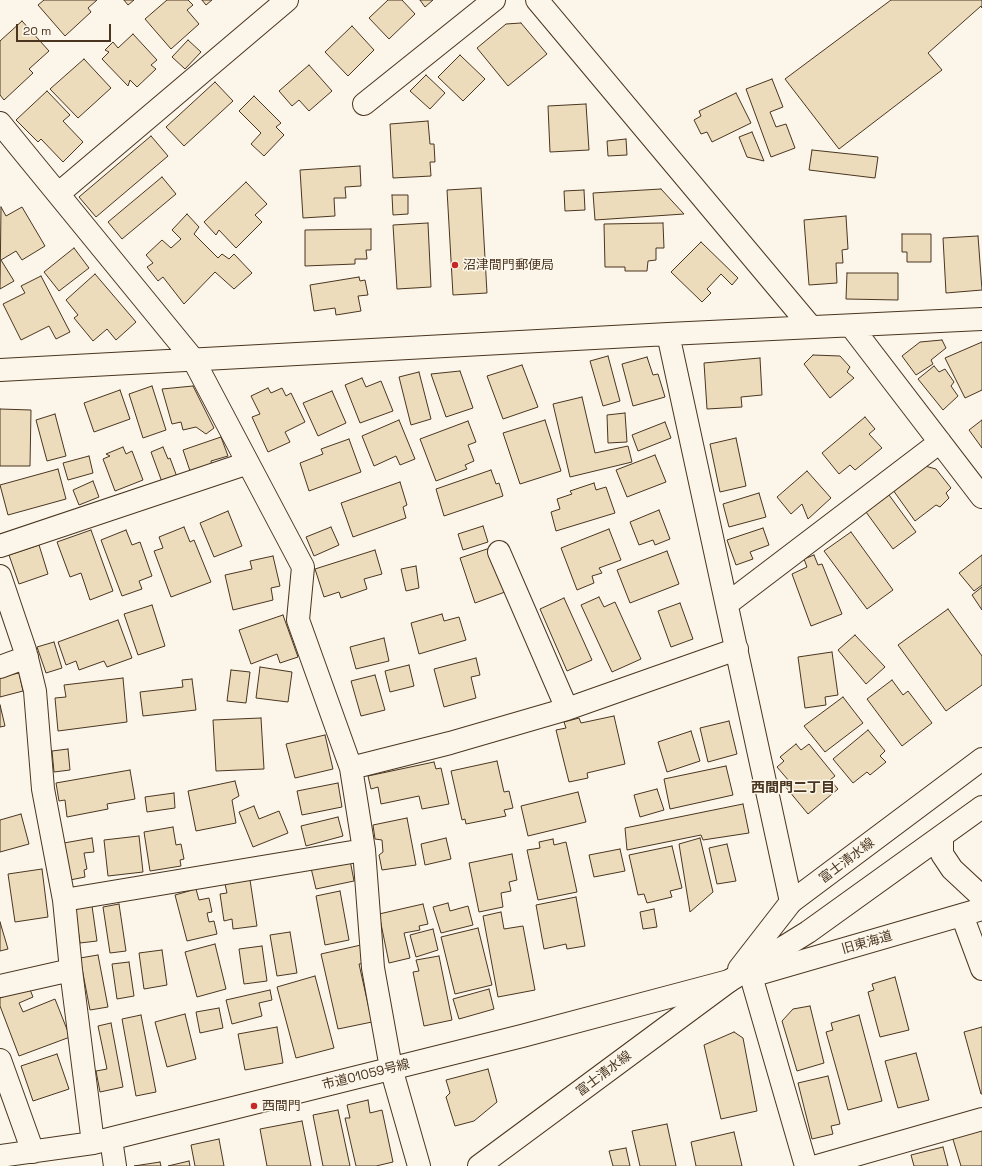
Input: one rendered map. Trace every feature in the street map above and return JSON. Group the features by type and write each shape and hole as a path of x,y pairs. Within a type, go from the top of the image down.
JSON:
{"street":[{"path":"58,194 287,0"},
{"path":"364,104 494,0"},
{"path":"537,0 811,327"},
{"path":"0,123 193,359 303,567 298,620 351,768 364,850 373,968 391,1068 419,1166"},
{"path":"0,370 668,334 982,320"},
{"path":"851,326 982,497"},
{"path":"668,334 791,902"},
{"path":"727,604 940,442"},
{"path":"0,546 248,463"},
{"path":"499,552 567,709"},
{"path":"0,576 27,657 34,691 42,789 64,900 71,970 102,1141 115,1166"},
{"path":"351,768 450,743 567,709 737,650"},
{"path":"0,667 27,657"},
{"name":"富士清水線","path":"729,981 791,902 982,759"},
{"name":"富士清水線","path":"479,1166 729,981 808,932 982,807"},
{"path":"942,836 942,854 952,869 982,897"},
{"path":"64,900 364,850"},
{"path":"972,912 982,969"},
{"name":"旧東海道","path":"729,981 752,976 972,912"},
{"path":"0,986 71,970"},
{"path":"752,976 806,1166"},
{"name":"市道01059号線","path":"0,1156 102,1141 522,1036 729,981"},
{"path":"0,1060 33,1152"},
{"path":"817,1166 982,1119"}],"building":[{"path":"44,0 97,0 88,8 91,12 65,36 38,5"},
{"path":"124,0 134,0 128,5"},
{"path":"167,0 188,0 193,5 187,10 199,24 171,49 145,19"},
{"path":"202,0 212,0 206,5"},
{"path":"388,0 402,0 415,14 389,39 369,18"},
{"path":"420,0 433,0 425,7"},
{"path":"891,0 982,0 982,8 981,6 928,53 942,70 839,149 785,79"},
{"path":"22,21 49,51 29,69 33,73 4,100 0,95 0,41"},
{"path":"521,23 547,54 508,86 477,48 506,24"},
{"path":"352,26 374,50 348,76 325,52"},
{"path":"133,34 157,60 151,65 156,69 137,87 130,80 128,86 102,59 109,52 105,50 113,42 118,48"},
{"path":"188,40 201,52 185,69 172,57"},
{"path":"460,55 485,79 463,101 438,77"},
{"path":"84,59 111,88 78,118 50,89"},
{"path":"309,65 332,91 309,111 299,100 292,106 279,91"},
{"path":"426,75 445,93 430,109 410,91"},
{"path":"772,79 783,107 770,112 776,127 786,124 795,148 771,157 746,89"},
{"path":"215,82 233,101 184,146 166,127"},
{"path":"47,91 70,115 63,121 83,142 63,162 41,139 38,142 16,120"},
{"path":"736,93 751,123 712,142 707,132 701,134 694,120 701,116 699,111"},
{"path":"254,96 281,123 276,127 284,135 264,156 251,144 261,133 239,111"},
{"path":"586,104 589,150 550,152 548,106"},
{"path":"428,121 430,144 434,144 435,162 430,162 431,176 393,178 390,124"},
{"path":"752,132 764,161 747,157 739,137"},
{"path":"151,136 168,156 96,217 79,197"},
{"path":"626,139 627,155 608,156 607,141"},
{"path":"812,150 878,157 875,178 809,170"},
{"path":"360,166 361,186 345,187 346,198 334,198 335,216 303,218 300,170"},
{"path":"162,177 176,194 122,239 108,222"},
{"path":"246,182 267,204 255,215 262,222 236,248 219,230 216,235 204,222"},
{"path":"481,188 487,293 453,295 447,190"},
{"path":"661,189 684,214 595,220 593,193"},
{"path":"584,190 585,210 565,211 564,191"},
{"path":"392,195 408,195 408,214 393,215"},
{"path":"1,207 6,216 22,207 45,246 22,260 16,251 1,260 14,281 0,289"},
{"path":"187,214 199,227 194,234 218,258 222,254 229,259 234,254 252,273 234,289 215,272 184,304 163,277 158,281 147,267 153,263 146,255 162,240 171,248 181,239 172,230"},
{"path":"846,216 848,249 842,250 843,263 836,263 837,283 809,285 804,220"},
{"path":"428,223 431,287 397,289 393,225"},
{"path":"663,223 664,248 656,248 656,260 648,261 647,271 625,271 625,267 605,267 604,224"},
{"path":"371,229 371,250 366,250 367,259 355,259 355,264 305,266 305,230"},
{"path":"902,234 931,234 931,262 907,262 907,252 902,252"},
{"path":"978,236 982,290 946,293 943,238"},
{"path":"701,242 738,278 732,285 721,274 707,289 711,293 702,302 671,272"},
{"path":"74,248 89,268 59,291 44,272"},
{"path":"847,273 898,273 898,300 846,299"},
{"path":"95,274 136,322 116,340 107,329 93,341 74,318 78,315 66,300"},
{"path":"41,276 70,332 56,339 49,326 21,340 3,304 25,293 21,286"},
{"path":"359,277 360,281 365,280 368,295 358,296 361,311 336,315 335,308 314,311 310,285"},
{"path":"942,340 946,348 931,360 933,364 916,375 902,356 920,342"},
{"path":"982,342 982,390 965,398 945,358"},
{"path":"813,355 840,356 850,367 847,372 854,378 830,398 804,364"},
{"path":"608,356 620,401 603,406 590,361"},
{"path":"647,357 653,375 658,374 665,397 633,406 622,364"},
{"path":"760,358 762,395 741,397 742,407 707,409 704,363"},
{"path":"522,365 538,407 503,419 487,376"},
{"path":"934,366 939,372 945,369 954,382 951,386 958,396 943,410 918,379"},
{"path":"460,371 473,408 446,417 431,374"},
{"path":"419,372 431,419 411,425 399,377"},
{"path":"362,378 366,387 381,381 393,411 360,423 345,385"},
{"path":"152,386 166,430 143,438 129,394"},
{"path":"193,386 214,428 206,434 196,427 183,430 181,422 172,424 162,389"},
{"path":"268,388 271,393 282,388 286,396 291,393 305,422 285,432 290,442 268,452 252,417 260,414 251,396"},
{"path":"120,390 130,419 94,432 84,403"},
{"path":"332,391 346,423 318,436 303,403"},
{"path":"582,397 595,453 628,446 632,462 570,477 553,404"},
{"path":"0,409 31,410 30,466 0,466"},
{"path":"625,413 627,442 608,443 607,415"},
{"path":"55,414 66,456 47,461 36,420"},
{"path":"865,417 875,429 869,434 882,448 855,470 850,465 839,474 822,453"},
{"path":"399,420 415,459 400,465 396,456 374,466 362,436"},
{"path":"545,420 561,471 520,484 503,433"},
{"path":"982,420 982,448 969,430"},
{"path":"468,421 476,442 468,445 474,461 465,465 467,469 436,481 420,439"},
{"path":"665,422 671,438 638,451 632,435"},
{"path":"221,437 228,456 211,461 212,467 191,474 183,450"},
{"path":"736,438 746,486 720,492 710,444"},
{"path":"349,439 361,472 309,491 300,463 323,454 321,449"},
{"path":"123,447 126,454 132,451 143,480 115,491 103,459 110,456 106,454"},
{"path":"163,447 168,459 170,458 177,477 162,482 151,452"},
{"path":"655,455 666,482 627,497 616,470"},
{"path":"89,456 93,473 68,480 63,463"},
{"path":"925,466 936,469 951,488 946,493 949,498 940,507 936,505 915,521 893,490"},
{"path":"58,469 66,499 8,515 0,485"},
{"path":"491,470 496,484 499,483 503,496 444,516 436,489"},
{"path":"807,471 831,498 808,519 802,504 791,514 777,497"},
{"path":"93,481 99,497 79,505 73,490"},
{"path":"400,482 407,505 403,507 406,518 353,537 341,503"},
{"path":"594,483 596,490 606,487 615,513 556,531 551,512 560,509 557,499 572,494 570,491"},
{"path":"759,493 766,517 729,527 723,504"},
{"path":"889,495 916,532 893,549 866,512"},
{"path":"659,510 670,539 655,545 653,540 639,545 630,522"},
{"path":"228,511 242,546 214,557 200,523"},
{"path":"483,526 488,542 463,550 458,534"},
{"path":"184,527 190,542 194,540 211,582 171,597 154,551 163,548 159,537"},
{"path":"331,527 339,545 314,556 306,537"},
{"path":"763,528 769,545 750,552 753,559 736,565 727,540"},
{"path":"609,529 621,560 599,568 602,573 592,576 594,583 577,590 561,548"},
{"path":"91,530 113,591 90,600 81,573 70,577 57,542"},
{"path":"126,530 132,545 140,542 152,576 139,581 142,589 122,596 101,540"},
{"path":"851,532 893,590 867,609 824,551"},
{"path":"39,545 48,574 19,584 9,555"},
{"path":"490,548 505,592 475,603 460,558"},
{"path":"375,550 382,574 364,579 367,589 341,598 339,592 324,597 315,569"},
{"path":"667,551 679,584 630,603 617,570"},
{"path":"814,555 818,565 822,564 842,614 811,626 792,574 807,567 804,559"},
{"path":"982,555 982,585 974,591 959,573"},
{"path":"273,556 280,586 271,588 273,600 233,610 225,575 252,569 250,561"},
{"path":"416,566 419,588 406,591 401,569"},
{"path":"982,587 982,610 972,595"},
{"path":"599,597 604,607 615,602 641,659 612,672 581,605"},
{"path":"564,598 592,660 567,671 540,609"},
{"path":"680,603 693,639 671,647 658,611"},
{"path":"152,605 165,646 138,655 124,614"},
{"path":"948,609 982,656 982,685 946,711 898,645"},
{"path":"442,614 444,621 459,617 466,640 419,654 411,623"},
{"path":"283,615 298,657 280,663 277,654 251,664 239,630"},
{"path":"118,620 132,658 107,667 104,661 79,670 76,661 66,665 58,642"},
{"path":"855,635 885,667 866,684 838,650"},
{"path":"384,638 389,661 356,669 350,647"},
{"path":"54,642 62,668 46,673 37,647"},
{"path":"832,652 838,695 825,697 826,705 805,708 798,657"},
{"path":"476,658 480,675 471,677 476,698 444,707 434,669"},
{"path":"409,665 414,686 390,692 385,671"},
{"path":"260,667 292,672 288,702 256,698"},
{"path":"231,670 250,672 246,703 227,701"},
{"path":"19,673 23,691 0,697 0,677"},
{"path":"375,675 385,710 361,716 351,681"},
{"path":"123,678 127,722 58,731 55,698 66,697 64,685"},
{"path":"192,679 196,710 143,716 140,692 183,687 182,680"},
{"path":"892,680 903,695 908,691 932,723 902,746 867,699"},
{"path":"843,697 863,723 825,752 804,726"},
{"path":"0,705 5,726 0,727"},
{"path":"614,716 625,764 587,773 588,778 569,782 556,730 566,728 564,722 579,718 581,723"},
{"path":"261,718 264,769 216,771 213,720"},
{"path":"729,721 737,754 708,762 700,728"},
{"path":"868,730 885,751 880,756 886,762 870,775 867,772 853,783 833,759"},
{"path":"691,731 700,761 667,772 658,742"},
{"path":"325,735 333,769 295,778 286,744"},
{"path":"796,744 801,750 809,744 835,776 830,780 838,789 808,814 784,785 789,781 777,767 784,761 780,757"},
{"path":"68,749 70,770 54,772 52,751"},
{"path":"497,761 504,792 509,791 513,808 504,810 506,816 466,824 465,819 462,820 451,771"},
{"path":"434,762 436,769 441,768 449,804 422,809 419,796 381,804 378,787 371,789 368,776"},
{"path":"726,766 733,795 670,809 664,779"},
{"path":"130,770 135,799 107,804 108,809 67,817 65,800 59,801 56,783"},
{"path":"235,781 239,796 232,800 236,823 196,831 188,791"},
{"path":"338,783 342,807 302,815 297,791"},
{"path":"657,789 664,810 640,817 634,795"},
{"path":"578,792 586,822 528,836 521,806"},
{"path":"174,793 175,808 147,812 145,797"},
{"path":"743,804 749,833 703,840 701,835 627,850 625,828"},
{"path":"254,806 259,819 279,811 288,833 253,847 239,812"},
{"path":"21,814 29,844 0,852 0,820"},
{"path":"338,817 343,836 306,846 301,826"},
{"path":"407,818 416,865 382,870 379,855 383,852 382,840 375,839 373,825"},
{"path":"173,827 176,845 181,844 184,859 180,860 181,866 150,871 144,832"},
{"path":"139,836 143,872 108,876 104,840"},
{"path":"92,838 94,852 84,853 87,869 84,870 85,877 70,880 64,843"},
{"path":"446,838 451,859 425,865 421,844"},
{"path":"700,838 713,892 690,912 679,844"},
{"path":"553,839 554,845 566,842 577,892 538,900 527,850 540,848 539,842"},
{"path":"727,844 736,881 717,884 709,848"},
{"path":"672,846 682,888 670,891 672,897 647,903 644,894 638,895 629,855"},
{"path":"620,849 625,871 594,877 589,855"},
{"path":"512,854 517,880 509,882 511,891 501,893 503,907 479,912 469,863"},
{"path":"350,860 354,881 316,889 311,868"},
{"path":"42,869 48,917 15,922 8,874"},
{"path":"250,880 257,926 233,929 232,919 224,921 220,894 227,893 225,884"},
{"path":"196,889 199,900 209,898 212,912 207,913 209,922 214,921 217,934 187,941 175,895"},
{"path":"340,891 349,940 325,945 316,896"},
{"path":"576,897 585,946 567,949 566,944 544,949 536,905"},
{"path":"448,903 450,911 468,906 473,925 441,933 433,907"},
{"path":"119,904 126,951 110,953 103,907"},
{"path":"423,904 428,924 419,926 420,930 404,933 410,958 389,963 379,914"},
{"path":"92,906 97,941 80,943 75,909"},
{"path":"654,909 657,927 643,929 640,912"},
{"path":"501,912 504,929 523,926 535,990 498,997 483,916"},
{"path":"0,922 8,949 0,951"},
{"path":"478,928 492,985 455,994 441,937"},
{"path":"433,929 438,950 416,957 410,935"},
{"path":"290,932 297,973 277,976 270,935"},
{"path":"215,944 226,989 197,997 185,952"},
{"path":"361,945 365,963 359,964 372,1022 338,1029 321,954"},
{"path":"262,946 267,981 244,984 239,949"},
{"path":"162,950 167,985 144,989 139,953"},
{"path":"98,955 108,1007 90,1010 80,958"},
{"path":"439,956 452,1020 424,1026 413,972 419,971 416,960"},
{"path":"129,962 134,996 117,999 112,964"},
{"path":"315,976 334,1048 296,1058 277,987"},
{"path":"895,977 909,1030 880,1037 868,992 874,990 872,984"},
{"path":"29,987 33,997 19,1003 23,1012 55,999 70,1037 19,1056 0,1006 0,998"},
{"path":"489,989 494,1009 459,1019 453,999"},
{"path":"270,990 272,1000 259,1003 262,1016 232,1024 226,1000"},
{"path":"810,1006 824,1063 797,1071 782,1021 793,1009"},
{"path":"219,1008 223,1028 200,1033 196,1012"},
{"path":"185,1014 196,1059 167,1067 155,1022"},
{"path":"141,1015 156,1092 136,1096 122,1019"},
{"path":"859,1015 882,1101 848,1110 826,1032 833,1030 831,1023"},
{"path":"111,1023 123,1087 100,1092 96,1071 107,1069 98,1026"},
{"path":"277,1027 283,1063 245,1070 238,1034"},
{"path":"982,1027 982,1094 981,1094 964,1032"},
{"path":"734,1032 743,1038 757,1111 721,1119 704,1045"},
{"path":"916,1053 929,1100 898,1108 885,1061"},
{"path":"57,1054 69,1089 33,1101 21,1066"},
{"path":"488,1069 497,1102 474,1121 455,1126 446,1097 450,1093 446,1080"},
{"path":"828,1076 840,1124 831,1126 833,1134 812,1139 798,1083"},
{"path":"368,1100 370,1113 382,1110 393,1162 376,1166 356,1166 345,1118 350,1118 347,1105"},
{"path":"338,1110 350,1166 323,1166 313,1115"},
{"path":"302,1121 311,1166 267,1166 260,1129"},
{"path":"667,1124 676,1166 640,1166 632,1131"},
{"path":"982,1127 982,1166 961,1166 952,1136"},
{"path":"734,1132 742,1166 696,1166 691,1142"},
{"path":"219,1139 224,1166 195,1166 191,1145"},
{"path":"943,1147 948,1166 914,1166 911,1155"},
{"path":"626,1148 630,1166 613,1166 609,1151"},
{"path":"189,1161 190,1166 168,1166"},
{"path":"160,1162 161,1166 134,1166"}],"place":[{"name":"沼津間門郵便局","path":"455,265"},
{"name":"西間門","path":"254,1106"}],"district":[{"name":"西間門二丁目","path":"793,788"}]}
